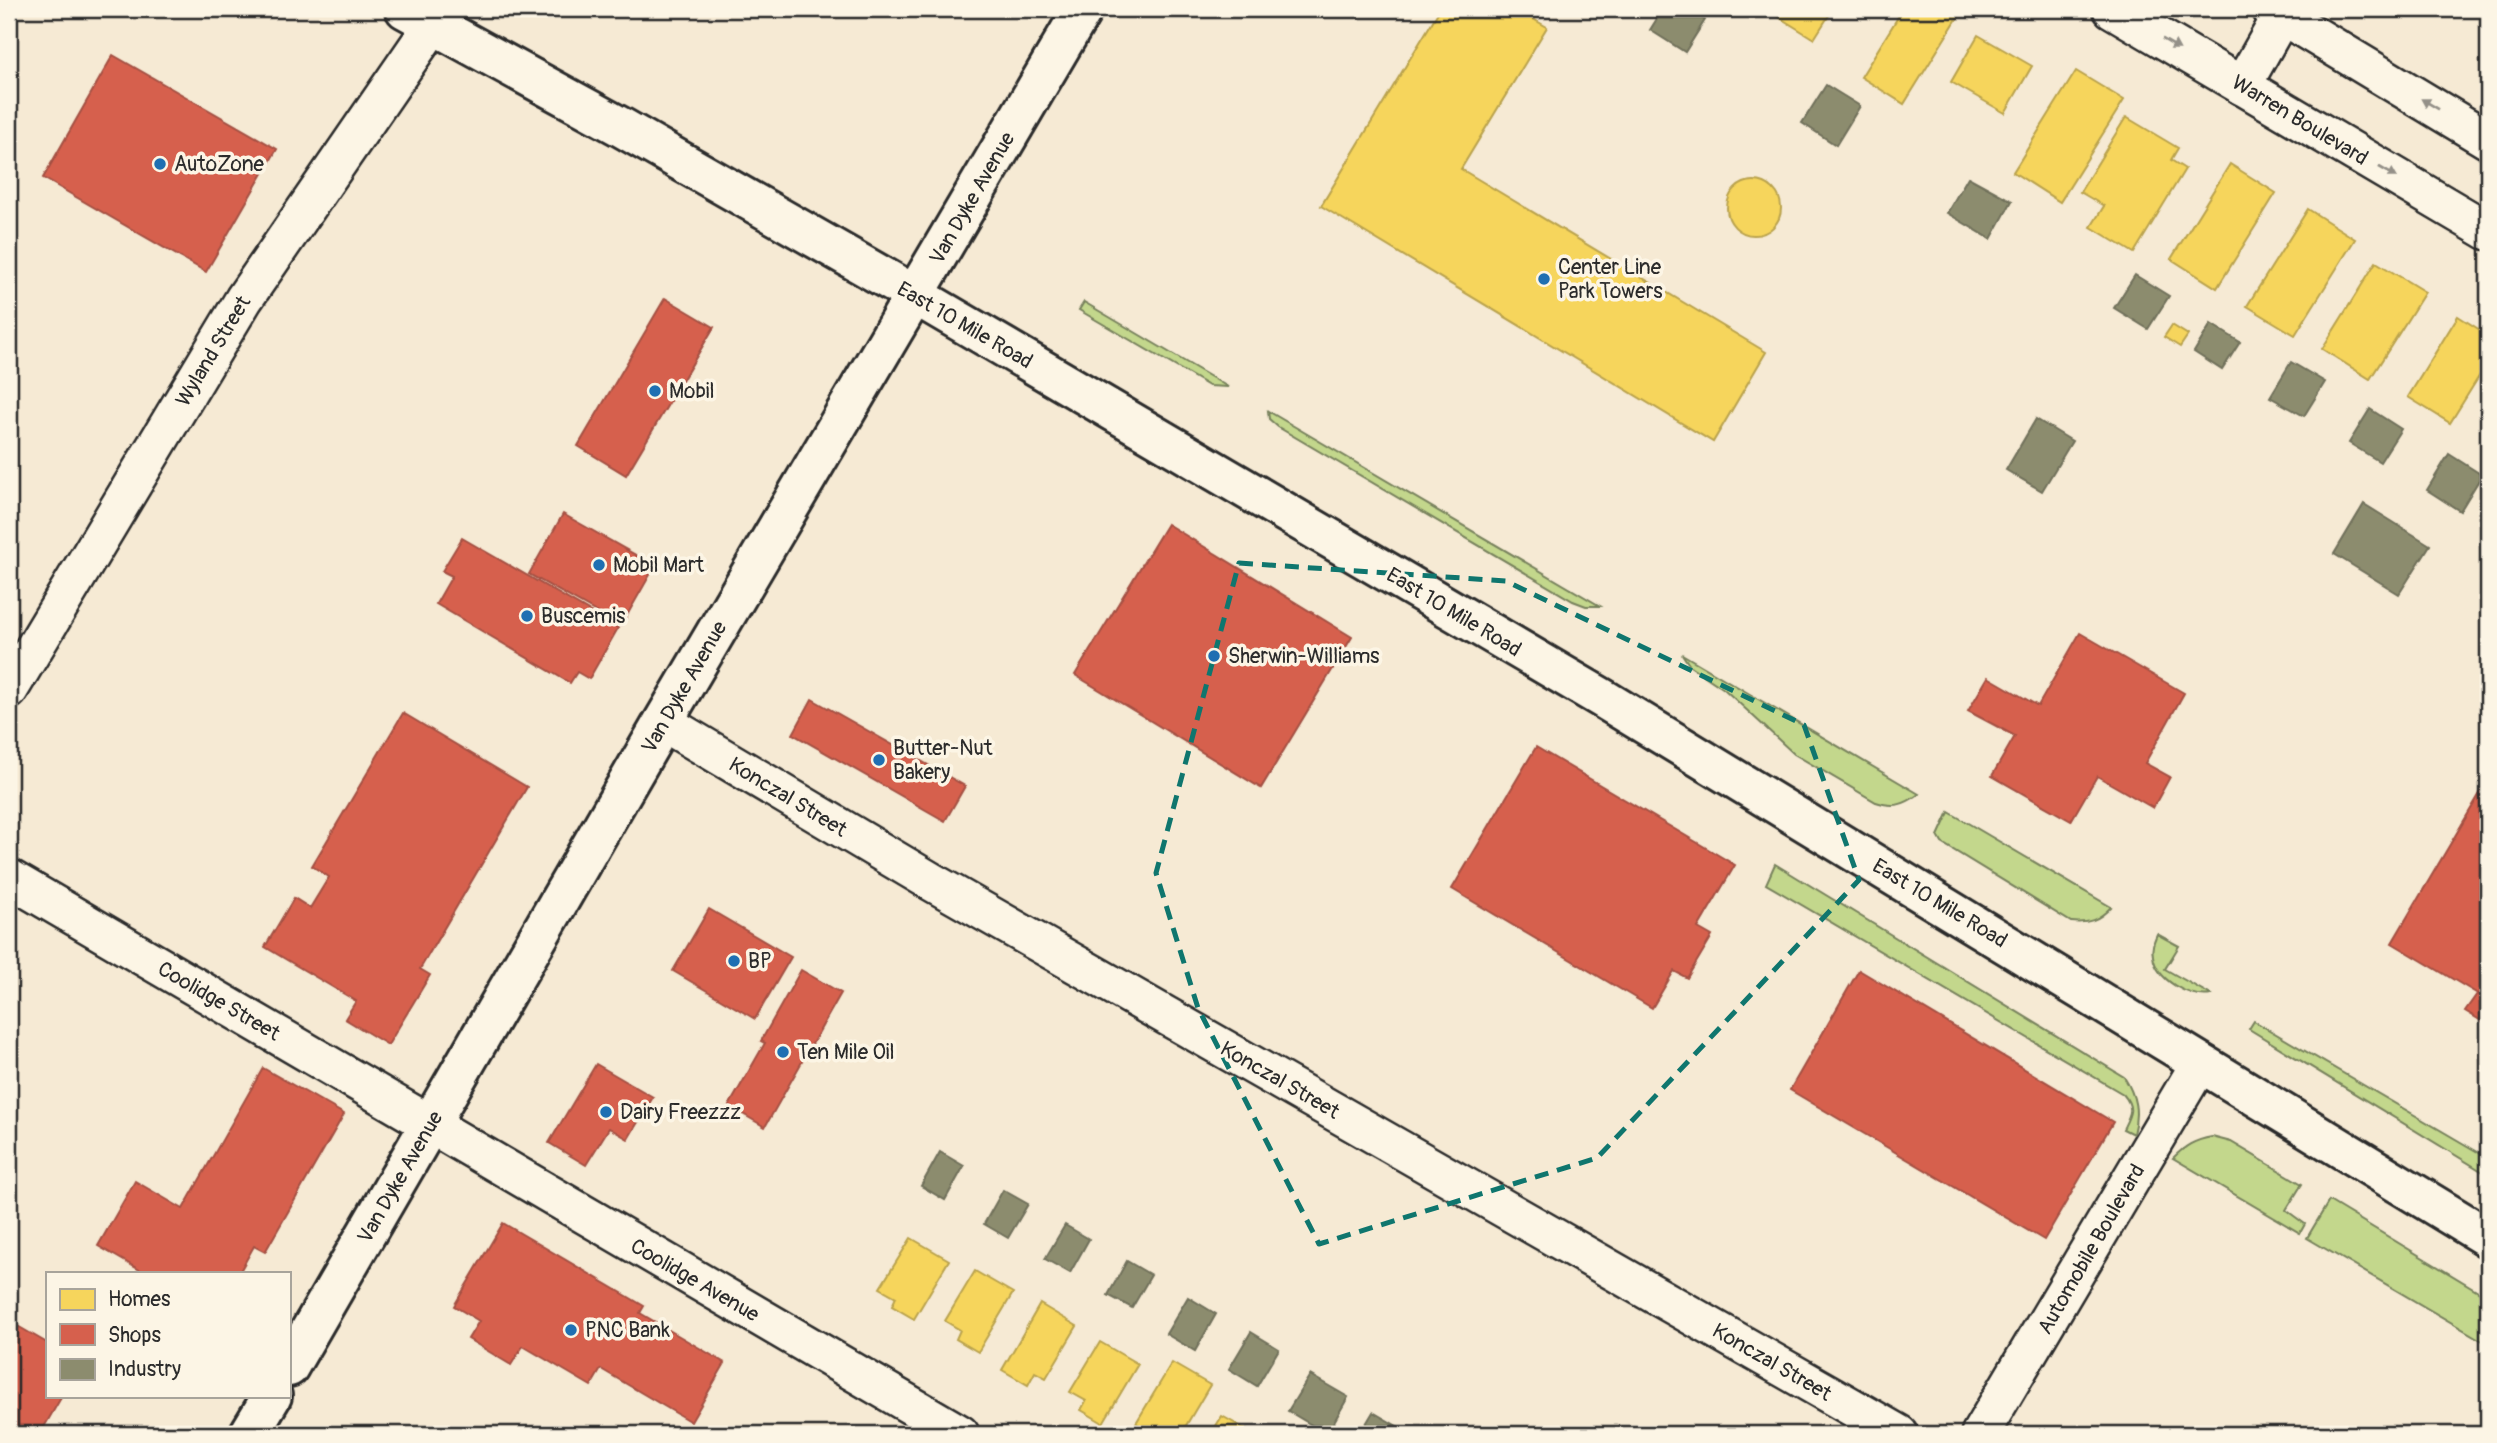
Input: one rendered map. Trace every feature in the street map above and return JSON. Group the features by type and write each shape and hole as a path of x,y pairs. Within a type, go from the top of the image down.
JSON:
{"main road":[{"name":"Van Dyke Avenue","path":"290,1365 663,722 1083,9"},
{"name":"East 10 Mile Road","path":"420,16 915,295 1602,698 2488,1238"},
{"path":"249,1434 271,1398"}],"street":[{"name":"Warren Boulevard","path":"2112,9 2488,231"},
{"path":"2242,86 2277,12 2488,140"},
{"name":"Wyland Street","path":"9,690 244,299 420,16"},
{"name":"Konczal Street","path":"663,722 966,901 1899,1434"},
{"name":"Coolidge Street","path":"9,878 430,1124"},
{"name":"Automobile Boulevard","path":"1980,1434 2200,1063"},
{"name":"Coolidge Avenue","path":"430,1124 960,1434"}],"highlighted area":[{"path":"1239,563 1506,581 1804,725 1859,880 1597,1158 1319,1244 1198,1008 1156,873"}],"green space":[{"path":"1084,302 1228,387 1209,386 1079,310"},
{"path":"1268,411 1600,606 1586,606 1573,601 1278,427 1269,419"},
{"path":"1682,654 1919,794 1899,804 1876,802 1794,754 1724,689 1690,666"},
{"path":"1949,812 2111,907 2093,920 2071,922 1942,843 1938,836"},
{"path":"1775,864 2124,1077 2135,1104 2133,1134 2123,1129 2130,1112 2129,1103 2123,1094 1766,884"},
{"path":"2157,934 2179,946 2165,969 2211,995 2193,994 2167,980 2155,964 2152,953"},
{"path":"2254,1021 2488,1158 2488,1175 2249,1029"},
{"path":"2212,1137 2231,1142 2302,1184 2286,1210 2305,1224 2300,1233 2173,1158 2190,1144"},
{"path":"2329,1201 2488,1297 2488,1344 2307,1238"}],"building: Homes":[{"name":"Center Line Park Towers","path":"1440,9 1516,9 1547,27 1461,169 1766,352 1713,442 1321,206"},
{"path":"1774,9 1833,9 1814,39 1772,13"},
{"path":"1903,9 1963,9 1904,104 1861,77"},
{"path":"1978,35 2032,66 2005,113 1951,82"},
{"path":"2076,71 2124,100 2060,202 2013,172"},
{"path":"2126,117 2178,148 2171,160 2185,169 2134,253 2091,227 2104,206 2080,192"},
{"path":"2230,164 2276,193 2217,288 2171,259"},
{"path":"1754,181 1773,189 1781,208 1773,227 1754,235 1735,227 1727,208 1735,189"},
{"path":"2308,209 2355,239 2295,335 2247,306"},
{"path":"2376,262 2425,292 2370,379 2322,349"},
{"path":"2458,316 2488,335 2488,362 2450,423 2408,397"},
{"path":"2172,325 2188,335 2180,347 2164,337"},
{"path":"911,1238 949,1260 914,1319 892,1306 896,1297 880,1288"},
{"path":"975,1271 1013,1293 978,1352 956,1339 960,1330 945,1321"},
{"path":"1040,1304 1077,1326 1046,1378 1035,1372 1028,1385 1002,1370"},
{"path":"1100,1342 1138,1364 1103,1423 1081,1410 1086,1401 1070,1392"},
{"path":"1172,1363 1210,1385 1181,1434 1155,1434 1136,1423"},
{"path":"1222,1416 1254,1434 1211,1434"}],"building: Shops":[{"name":"AutoZone","path":"113,55 277,149 206,272 43,178"},
{"path":"665,298 714,327 626,475 578,446"},
{"path":"563,514 655,566 621,626 529,574"},
{"name":"Sherwin-Williams","path":"1167,524 1352,637 1261,788 1075,675"},
{"name":"Buscemis","path":"462,538 618,628 589,679 577,672 570,683 436,604 452,576 442,571"},
{"path":"2080,633 2184,693 2145,763 2170,777 2153,808 2097,776 2071,821 1992,776 2015,736 1968,711 1988,677 2038,706"},
{"name":"Butter-Nut Bakery","path":"812,699 965,786 945,821 793,734"},
{"path":"403,713 527,787 420,969 430,975 388,1045 345,1019 356,1001 265,947 294,898 310,908 329,877 312,866"},
{"path":"1536,747 1735,865 1698,928 1712,936 1687,978 1674,971 1652,1008 1452,889"},
{"path":"2488,780 2488,1000 2392,943"},
{"path":"709,909 791,957 755,1019 673,971"},
{"path":"801,970 841,993 765,1127 729,1106 765,1043 761,1041"},
{"path":"1859,970 2113,1122 2044,1240 1790,1090"},
{"path":"2477,994 2488,1000 2488,1025 2465,1011"},
{"name":"Dairy Freezzz","path":"596,1064 653,1097 628,1139 609,1128 586,1165 549,1143"},
{"path":"263,1068 344,1114 265,1252 254,1246 240,1272 143,1272 98,1246 135,1181 183,1209"},
{"name":"PNC Bank","path":"503,1223 644,1306 640,1313 725,1363 691,1422 601,1369 591,1386 523,1346 511,1365 468,1339 479,1321 454,1306"},
{"path":"9,1321 46,1342 46,1398 61,1398 40,1434 31,1434 9,1422"}],"building: Industry":[{"path":"1663,9 1687,9 1705,20 1685,52 1650,30"},
{"path":"1826,85 1860,106 1836,145 1802,123"},
{"path":"1968,177 2012,201 1991,239 1947,213"},
{"path":"2135,275 2169,296 2148,329 2114,308"},
{"path":"2211,324 2240,342 2222,370 2194,352"},
{"path":"2291,362 2325,382 2304,416 2270,397"},
{"path":"2370,409 2401,429 2380,462 2349,443"},
{"path":"2036,419 2072,441 2042,491 2006,470"},
{"path":"2449,454 2482,475 2460,511 2427,490"},
{"path":"2364,504 2430,545 2399,594 2334,554"},
{"path":"940,1152 964,1166 945,1200 921,1186"},
{"path":"1003,1190 1028,1204 1008,1238 984,1224"},
{"path":"1065,1225 1089,1239 1070,1273 1045,1259"},
{"path":"1127,1261 1151,1275 1132,1308 1108,1295"},
{"path":"1188,1297 1216,1314 1195,1351 1166,1334"},
{"path":"1251,1332 1279,1349 1257,1386 1229,1369"},
{"path":"1310,1375 1348,1397 1327,1434 1288,1411"},
{"path":"1373,1412 1397,1426 1392,1434 1360,1434"}],"place":[{"name":"AutoZone","path":"160,164"},
{"name":"Center Line Park Towers","path":"1544,279"},
{"name":"Mobil","path":"655,391"},
{"name":"Mobil Mart","path":"599,565"},
{"name":"Buscemis","path":"527,616"},
{"name":"Sherwin-Williams","path":"1214,656"},
{"name":"Butter-Nut Bakery","path":"879,760"},
{"name":"BP","path":"734,961"},
{"name":"Ten Mile Oil","path":"783,1052"},
{"name":"Dairy Freezzz","path":"606,1112"},
{"name":"PNC Bank","path":"571,1330"}]}
